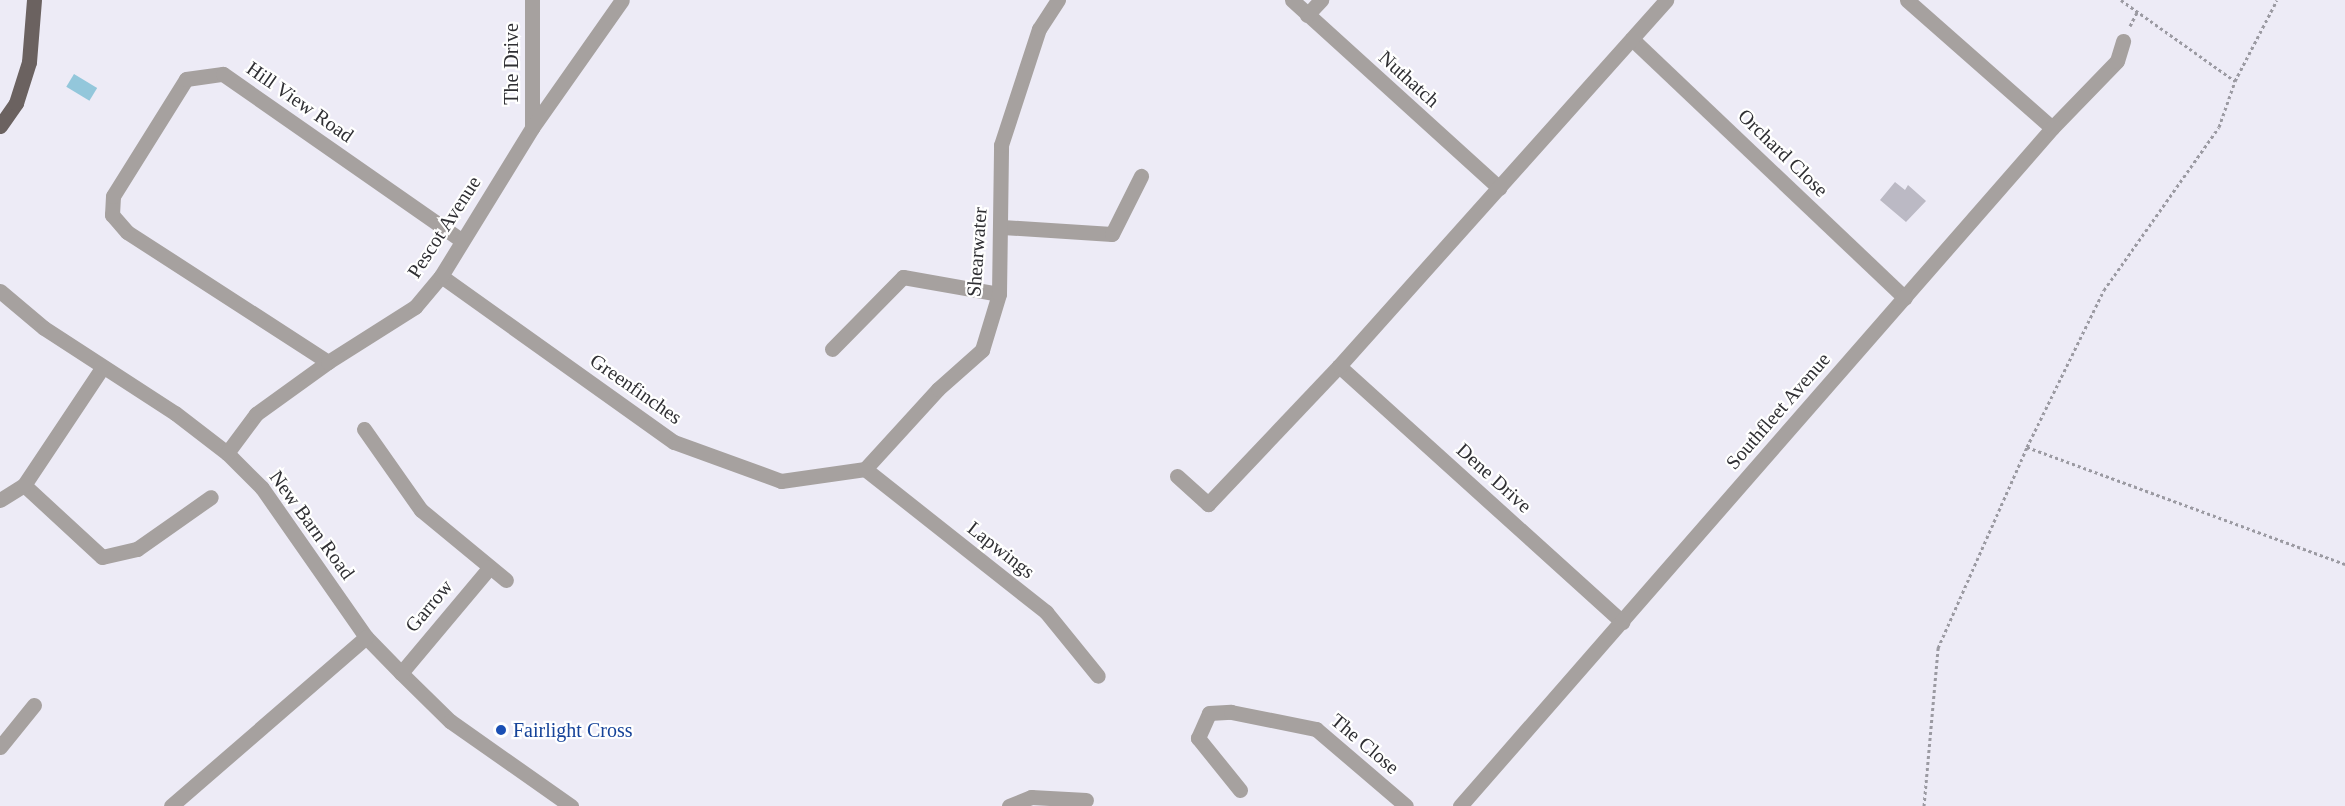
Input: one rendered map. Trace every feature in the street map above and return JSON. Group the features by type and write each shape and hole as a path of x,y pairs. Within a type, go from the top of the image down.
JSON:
{"main road":[{"path":"0,126 16,103 29,62 34,0"}],"street":[{"name":"The Drive","path":"532,0 532,128"},
{"name":"Pescot Avenue","path":"227,453 256,414 328,362 416,307 441,276 461,240 532,128 622,0"},
{"name":"Shearwater","path":"865,469 938,389 982,350 999,294 1002,227 1001,145 1039,29 1058,0"},
{"name":"Nuthatch","path":"1292,0 1499,188"},
{"path":"1307,15 1321,0"},
{"path":"1177,476 1208,504 1339,366 1666,0"},
{"path":"1907,0 2052,128"},
{"name":"Orchard Close","path":"1632,39 1905,298"},
{"name":"Southfleet Avenue","path":"1460,806 2052,128 2117,61 2123,41"},
{"name":"Hill View Road","path":"328,362 127,232 112,215 113,196 186,79 224,74 461,240"},
{"path":"1002,227 1112,234 1141,176"},
{"name":"Greenfinches","path":"441,276 674,442 781,481 865,469"},
{"path":"832,349 903,277 999,294"},
{"name":"New Barn Road","path":"0,291 102,368 175,413 227,453 262,488 366,637 400,673 450,721 571,806"},
{"name":"Dene Drive","path":"1339,366 1622,622"},
{"path":"0,500 24,485 102,368"},
{"path":"364,429 421,510 506,580"},
{"name":"Lapwings","path":"865,469 1046,612 1098,676"},
{"path":"24,485 102,557 137,549 211,496"},
{"name":"Garrow","path":"400,673 490,567"},
{"path":"171,806 366,637"},
{"path":"0,747 34,705"},
{"name":"The Close","path":"1240,790 1198,738 1209,713 1232,712 1316,729 1407,806"},
{"path":"1009,806 1030,797 1061,802 1086,801"}],"path":[{"path":"2121,0 2235,81"},
{"path":"1924,806 1938,648 2027,447 2104,290 2219,127 2235,81 2277,0"},
{"path":"2027,447 2345,564"}],"water":[{"path":"74,74 97,88 89,101 66,87"}],"building":[{"path":"1895,182 1905,190 1908,185 1926,201 1906,222 1880,200"}],"place":[{"name":"Fairlight Cross","path":"501,730"}]}
